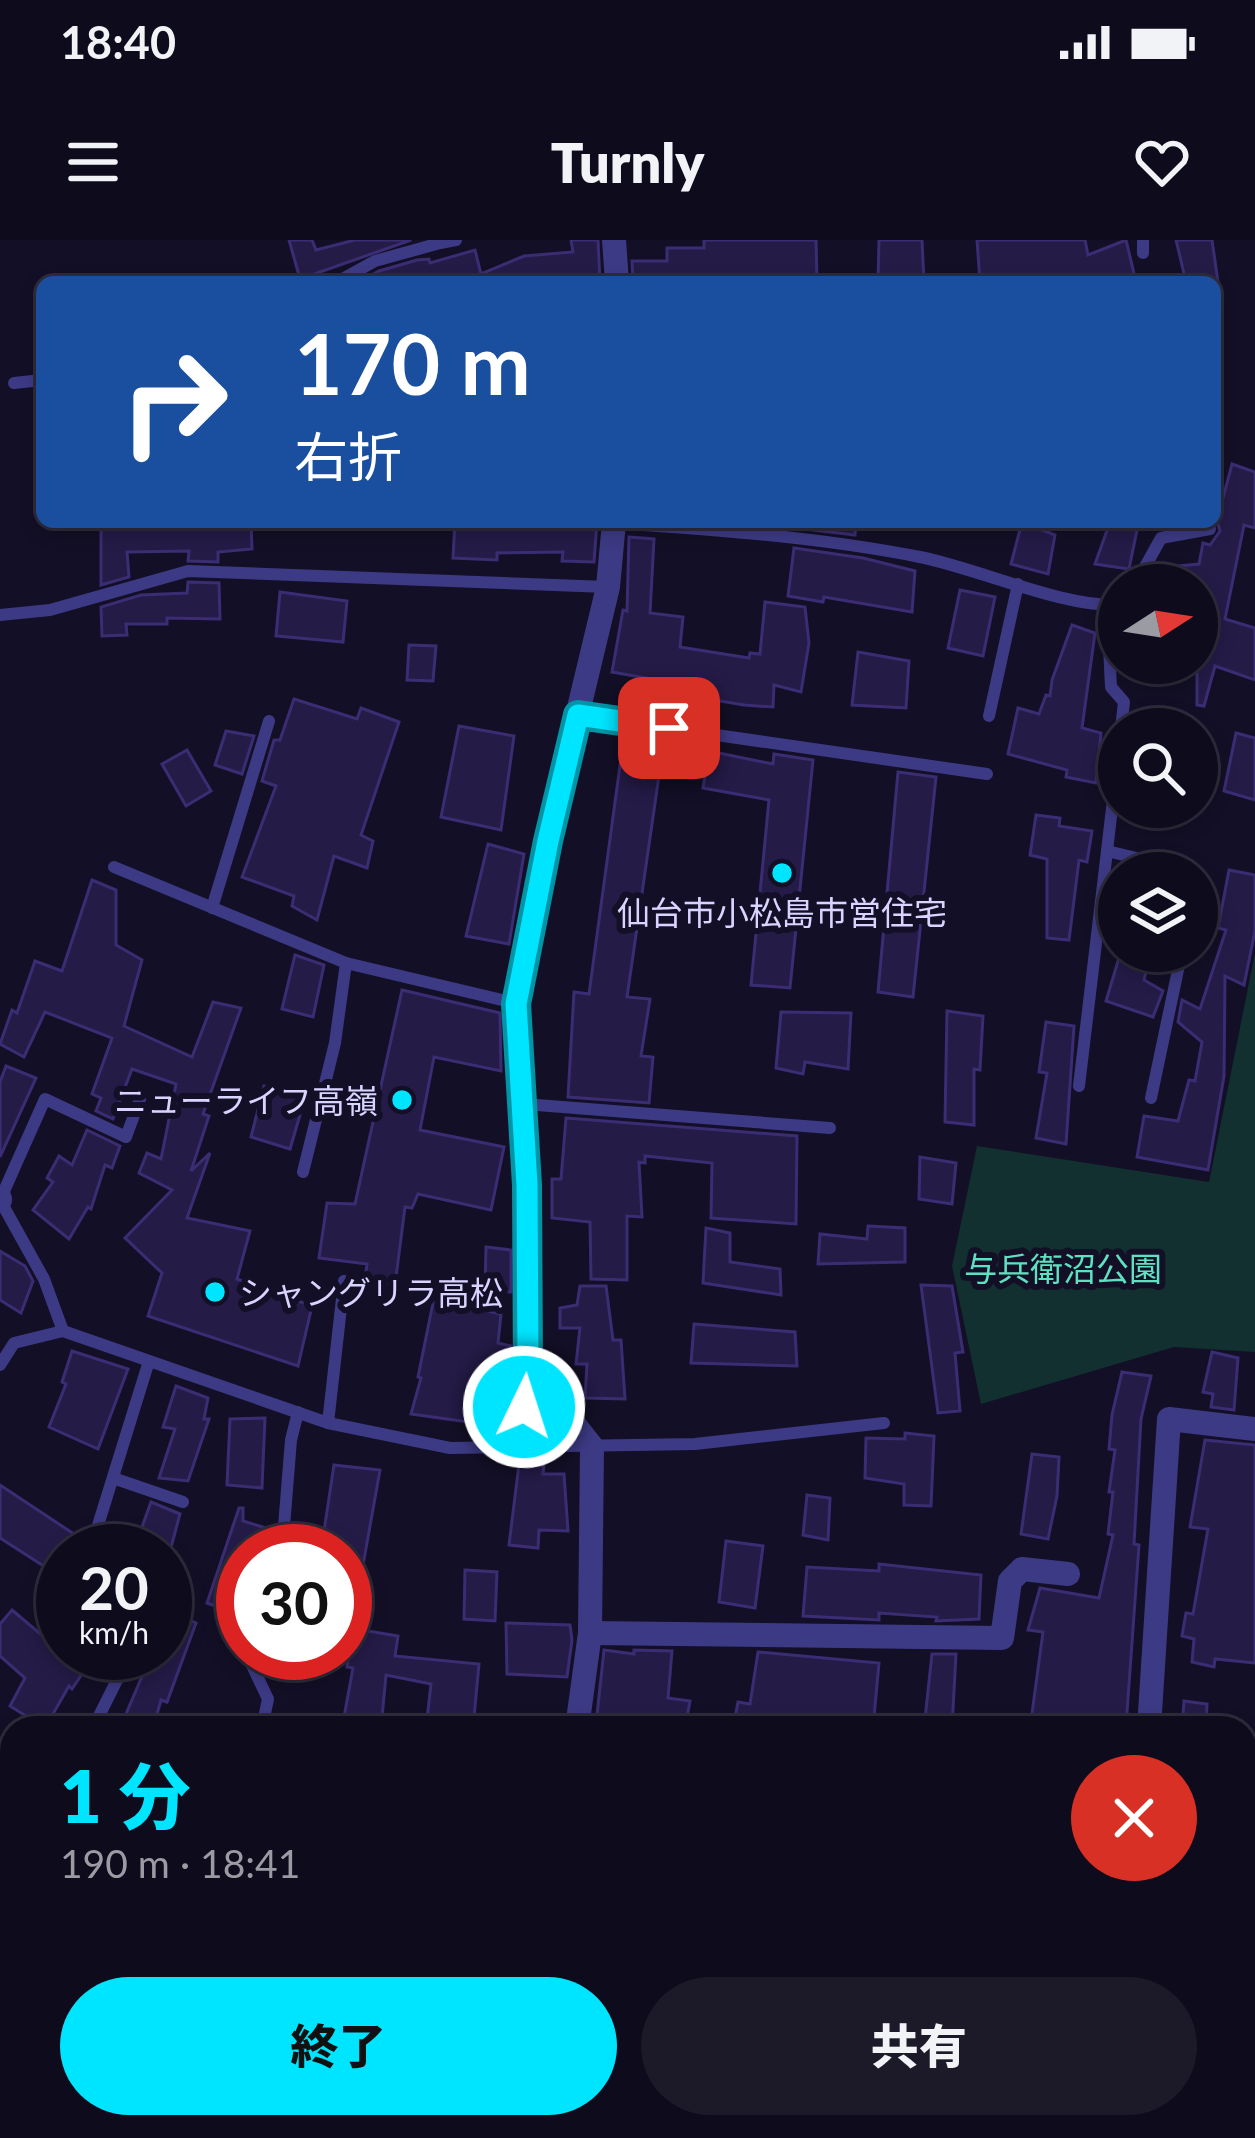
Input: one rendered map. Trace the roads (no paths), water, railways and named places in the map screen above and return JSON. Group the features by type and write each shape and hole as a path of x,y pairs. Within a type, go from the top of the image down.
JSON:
{"street":[{"path":"614,240 617,276"},
{"path":"519,1448 528,1366 524,1103 516,1004 548,841 608,587 613,528"},
{"path":"528,1366 592,1448 590,1633 579,1716"},
{"path":"1150,1716 1169,1419 1255,1429"},
{"path":"590,1633 1002,1638 1010,1581 1022,1569 1068,1574"}],"lane":[{"path":"348,276 375,261 456,240"},
{"path":"14,383 36,381"},
{"path":"703,528 762,532 923,558 1098,603"},
{"path":"1147,564 1161,538 1210,529"},
{"path":"0,615 50,610 188,571 608,587"},
{"path":"988,716 1018,584"},
{"path":"578,715 987,774"},
{"path":"212,908 268,722"},
{"path":"1078,1086 1110,828"},
{"path":"1107,851 1111,852"},
{"path":"113,867 346,963 516,1004"},
{"path":"303,1172 334,1043 346,963"},
{"path":"1151,1098 1178,972"},
{"path":"63,1330 44,1280 0,1200 45,1099 126,1137 140,1099"},
{"path":"524,1103 830,1128"},
{"path":"328,1423 344,1281"},
{"path":"0,1365 14,1343 63,1330 328,1423 450,1448 695,1444 884,1423"},
{"path":"98,1524 149,1361"},
{"path":"285,1524 291,1440 298,1412"},
{"path":"112,1478 183,1502"},
{"path":"100,1716 117,1680"},
{"path":"259,1680 268,1699 264,1716"}],"place":[{"name":"仙台市小松島市営住宅","path":"782,873"},
{"name":"ニューライフ高嶺","path":"402,1100"},
{"name":"シャングリラ高松","path":"215,1292"}],"park label":[{"name":"与兵衛沼公園","path":"1063,1268"}]}
